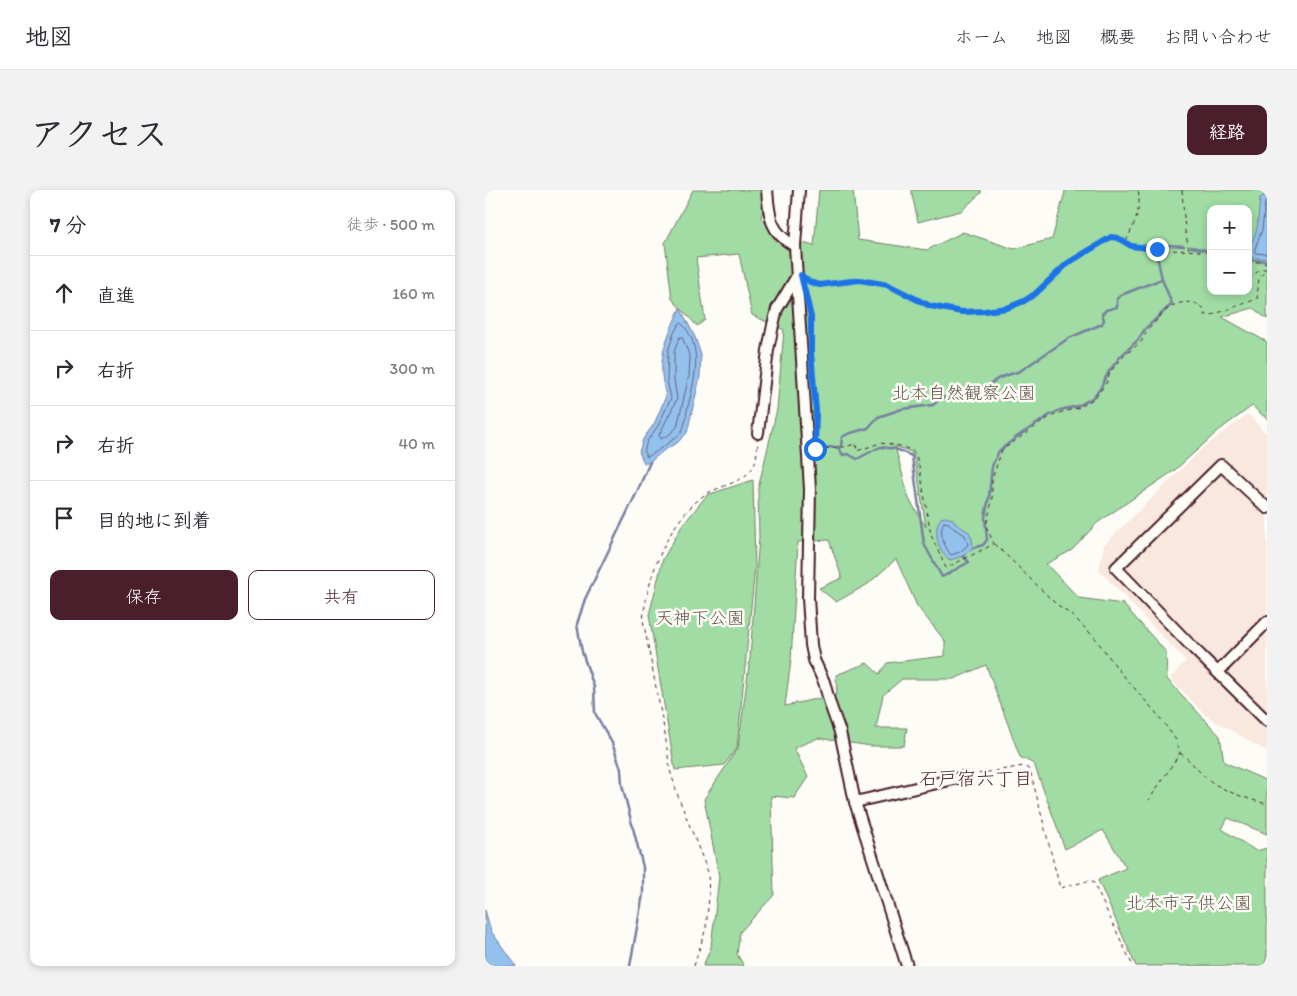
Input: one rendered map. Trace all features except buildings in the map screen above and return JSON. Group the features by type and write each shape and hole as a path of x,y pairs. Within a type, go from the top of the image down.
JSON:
{"street":[{"path":"767,190 769,215 774,226 783,240 795,246"},
{"path":"799,190 795,246 801,277 809,489 808,598 811,645 814,660 824,682 840,732 855,802 907,966"},
{"path":"758,433 768,350 777,310 801,277"},
{"path":"1267,508 1221,465 1116,568 1267,721"},
{"path":"1218,672 1267,622"},
{"path":"855,802 963,777"}],"path":[{"path":"1125,242 1140,205 1138,190"},
{"path":"1182,190 1185,230 1189,250"},
{"path":"801,277 819,285 860,280 888,285 930,306 962,312 985,311 1007,308 1024,301 1035,294 1068,263 1111,237 1116,237 1131,246 1207,252"},
{"path":"1252,262 1267,263"},
{"path":"1252,276 1261,269 1267,269"},
{"path":"1267,269 1259,278 1257,299 1252,302 1212,315 1205,315 1205,310 1195,303 1176,304 1166,310 1147,331 1141,342 1125,355 1110,372 1107,382 1095,398 1078,408 1048,418 1002,450 992,479 992,501 986,526 995,544 1095,638 1121,674 1158,715 1176,740 1180,753 1211,781 1251,800 1267,804"},
{"path":"807,294 811,317 811,353 816,428"},
{"path":"694,966 706,928 709,897 708,872 678,796 670,770 643,620 645,601 657,562 669,537 682,517 705,493 744,477 753,467 758,433"},
{"path":"815,448 839,448 855,444 857,451 880,443 900,446 913,452 917,458 920,470 931,535 946,568 971,554 995,544"},
{"path":"1149,800 1180,753"},
{"path":"963,777 1025,766 1030,770 1060,888 1092,880 1133,966"}],"shaded area":[{"path":"1248,414 1267,435 1267,750 1205,715 1170,678 1186,661 1099,570 1104,545 1203,448"}],"green space":[{"path":"693,190 768,190 761,218 778,236 814,246 819,190 853,190 858,240 927,250 963,232 1014,249 1052,239 1064,190 1267,190 1267,319 1253,308 1222,317 1267,342 1267,419 1252,406 1218,431 1175,470 1097,523 1072,550 1046,564 1079,598 1123,604 1166,652 1167,679 1220,736 1224,762 1267,781 1267,834 1228,818 1222,829 1256,851 1267,848 1267,956 1264,966 1136,966 1098,880 1126,868 1103,830 1065,849 1034,764 1020,757 986,665 954,679 902,679 883,695 876,728 907,728 904,746 871,746 818,738 794,748 808,777 794,798 771,796 774,895 740,932 737,954 744,966 703,966 711,947 719,877 704,799 738,748 750,658 759,537 758,489 777,409 784,330 752,315 739,254 696,258 705,320 697,326 672,299 665,243","holes":["895,446 911,452 915,459 926,527 909,499","829,540 842,578 819,588 836,602 868,584 896,559 917,606 945,641 945,656 887,663 879,674 867,663 836,675 837,694 785,706 791,660 798,542"]},
{"path":"911,190 981,190 981,193 961,211 918,222"},
{"name":"天神下公園","path":"753,480 755,567 737,748 724,765 675,770 649,615 663,559 682,526 707,495"}],"water":[{"path":"1267,194 1267,259 1252,257 1252,241 1257,229 1260,198"},
{"path":"680,308 695,337 701,355 700,377 687,433 677,443 663,451 649,463 644,463 639,452 643,439 654,424 666,396 663,383 662,361 666,341"},
{"path":"941,518 953,519 956,524 969,532 972,539 973,548 963,556 950,560 942,552 937,534 938,523"},
{"path":"485,910 491,931 516,966 485,966"}],"waterway":[{"path":"838,447 841,447 842,437 868,428 878,417 902,409 933,405 941,398 976,393 999,378 1020,371 1069,338 1102,324 1104,320 1102,314 1106,310 1117,307 1117,299 1121,295 1162,279 1157,256 1160,253 1166,254 1168,245 1184,246"},
{"path":"1191,247 1207,250"},
{"path":"1252,260 1267,261"},
{"path":"973,548 983,545 987,540 985,517 992,466 999,451 1050,415 1060,410 1078,406 1092,398 1121,356 1138,340 1145,329 1172,304 1162,279"},
{"path":"815,448 838,447 843,455 848,454 857,459 880,447 896,449 912,456 924,544 942,577 969,562 963,556"},
{"path":"630,966 643,894 643,867 622,785 621,769 612,743 595,713 594,687 582,652 577,624 585,599 650,462"}],"district":[{"name":"石戸宿六丁目","path":"976,778"}],"route":[{"path":"815,449 816,411 811,353 811,317 806,289 801,275 817,285 860,280 870,281 903,291 930,306 962,312 985,311 1007,308 1024,301 1035,294 1068,263 1111,237 1116,237 1131,246 1157,249"}],"park label":[{"name":"北本自然観察公園","path":"964,393"},
{"name":"北本市子供公園","path":"1189,903"}]}
